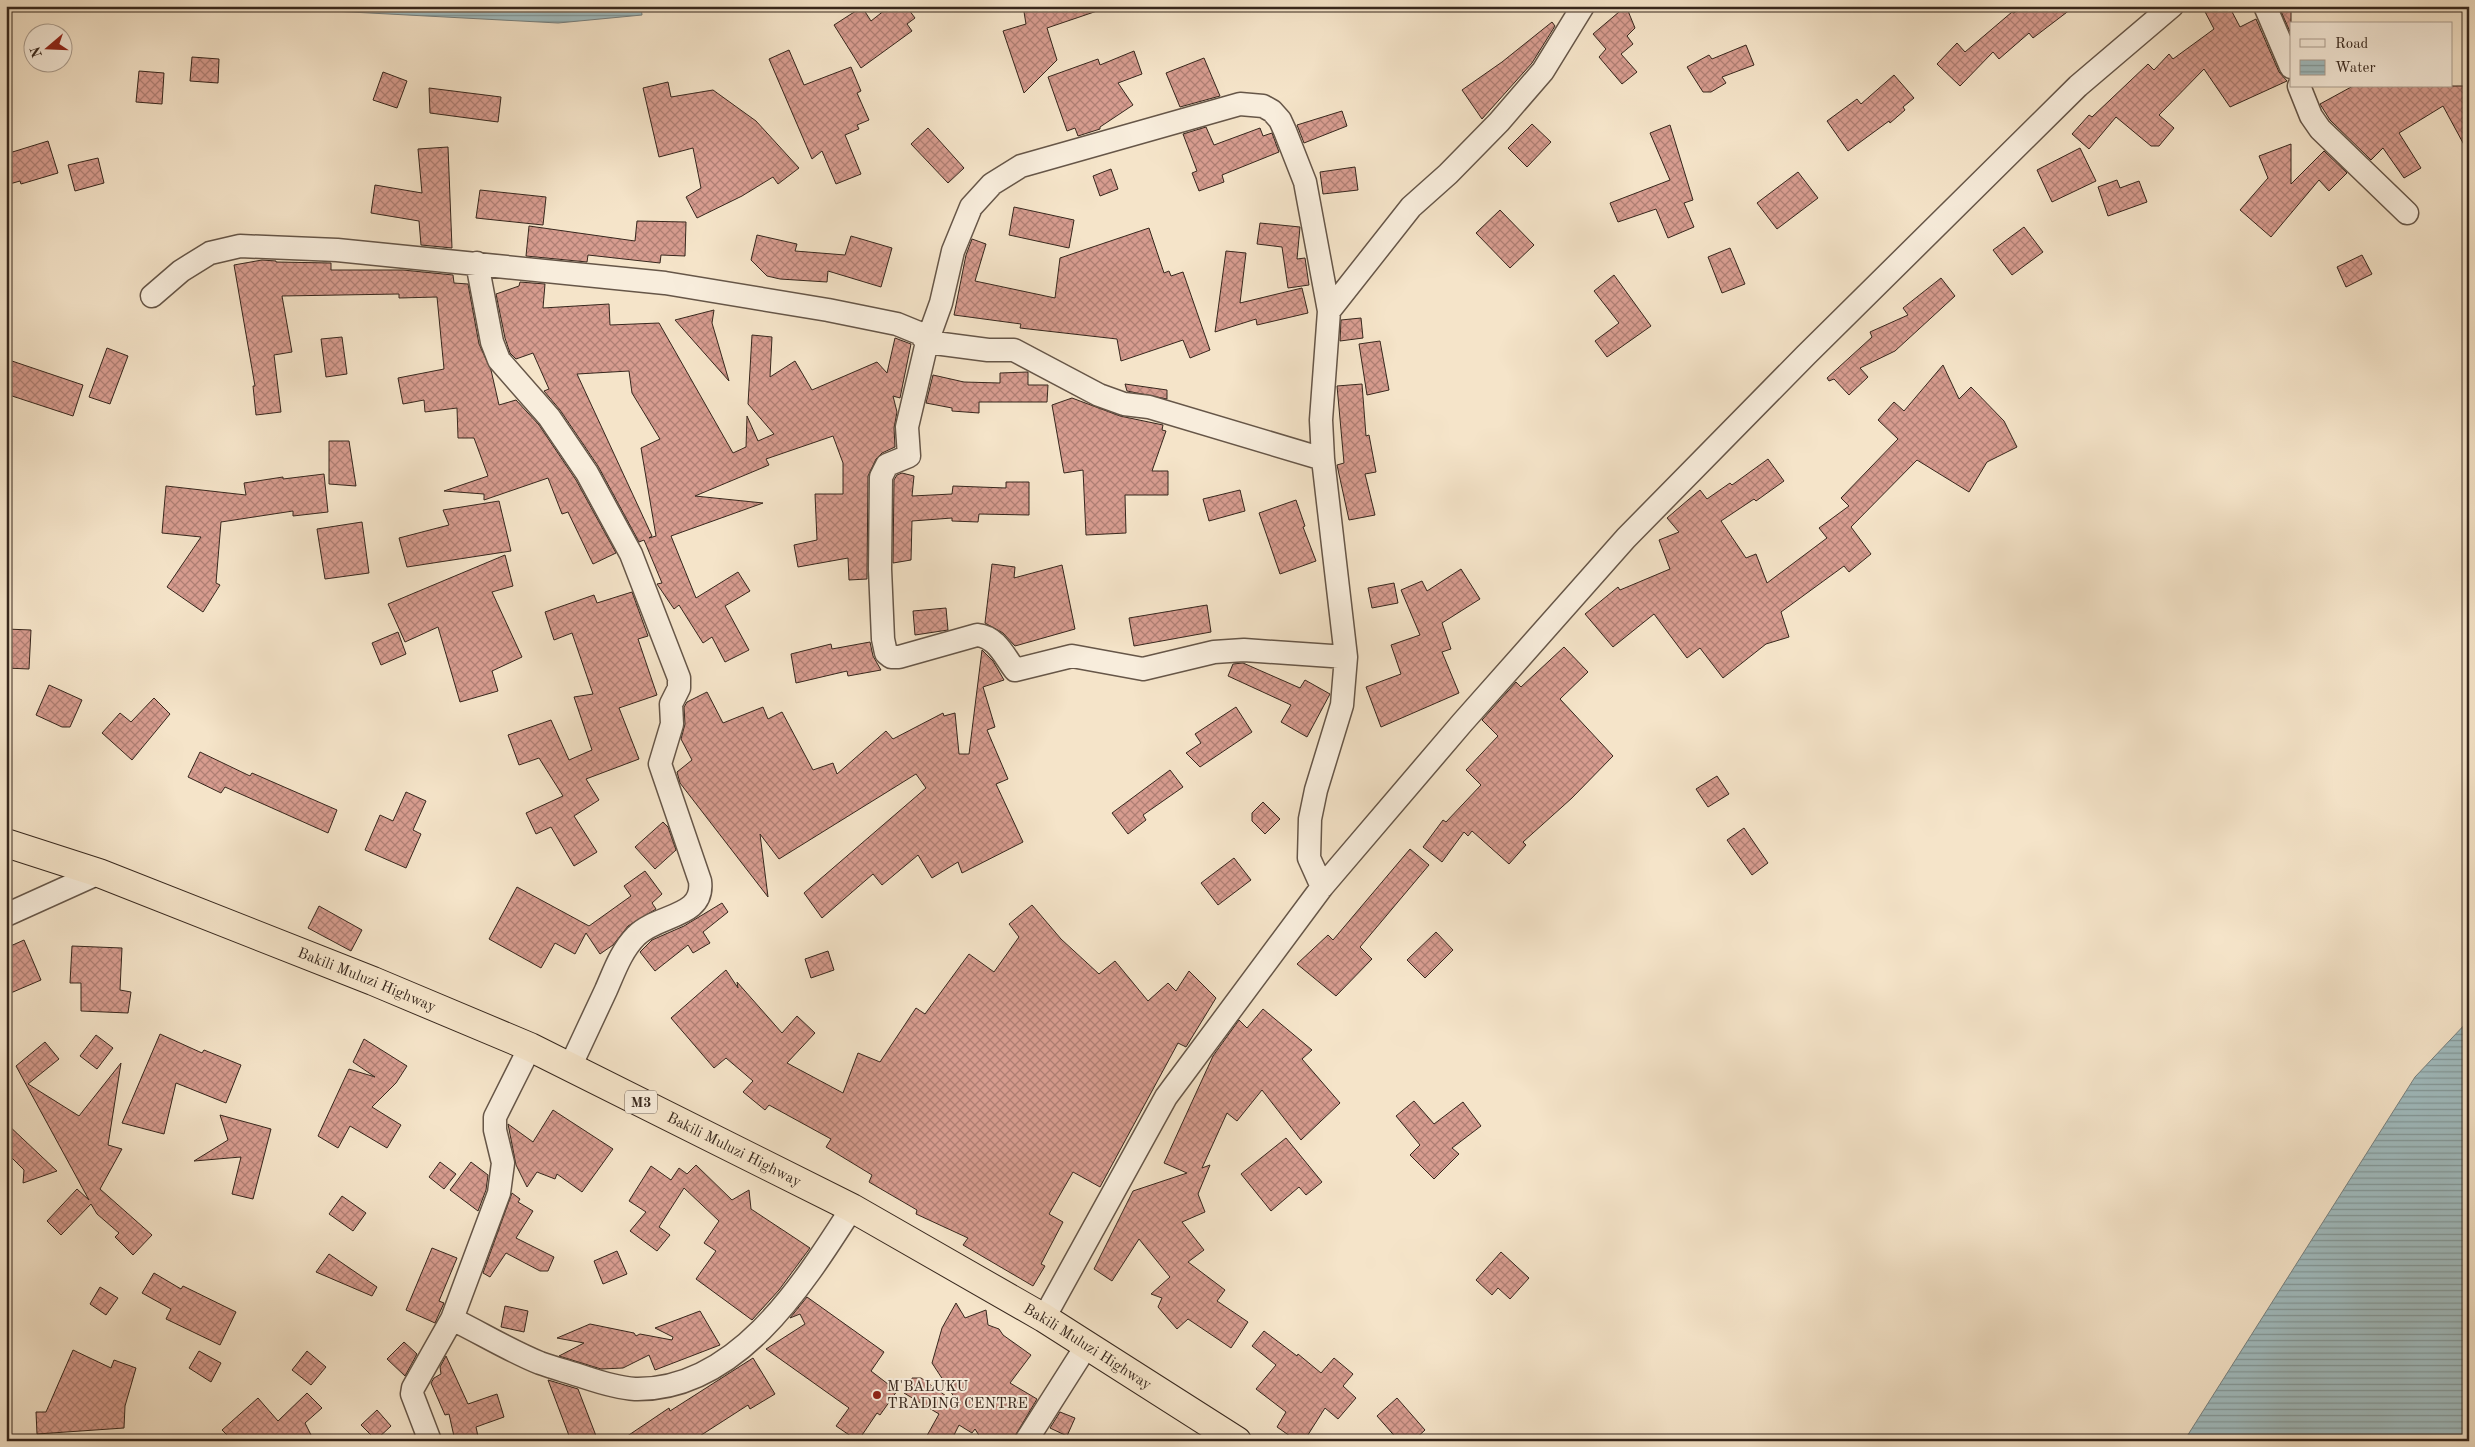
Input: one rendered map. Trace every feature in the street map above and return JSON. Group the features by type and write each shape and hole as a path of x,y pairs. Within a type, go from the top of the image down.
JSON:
{"highway":[{"name":"Bakili Muluzi Highway","path":"6,843 99,873 373,981 530,1047 852,1208 1044,1318 1237,1441"}],"street":[{"path":"1330,311 1411,207 1448,174 1543,71 1583,6"},
{"path":"1044,1318 1166,1097 1322,887 1462,723 1626,538 1806,355 2078,86 2172,6"},
{"path":"2265,6 2290,65"},
{"path":"2299,88 2311,116 2320,129 2407,213"},
{"path":"1322,887 1309,858 1310,819 1316,790 1342,706 1346,684 1346,657 1323,459 1321,420 1330,311 1305,182 1280,120 1272,111 1263,106 1240,104 1020,166 992,184 971,207 953,251 941,303 927,342 907,427 909,456 887,465 881,477 880,569 883,639 886,653 891,657 899,658 977,635 984,636 997,644 1015,670 1072,656 1142,669 1214,652 1244,650 1346,657"},
{"path":"152,296 181,271 210,253 240,246 336,250 665,283 828,310 897,324 919,333 927,342 988,350 1014,350 1100,395 1124,404 1149,407 1323,459"},
{"path":"477,263 492,342 499,360 549,417 587,473 631,554 679,678 679,688 671,704 672,724 660,764 702,891 698,901 689,908 648,926 628,946 621,956 570,1067"},
{"path":"6,915 99,873"},
{"path":"430,1441 412,1394 413,1388 452,1318 502,1180 503,1163 495,1130 495,1117 530,1047"},
{"path":"452,1318 540,1363 598,1381 634,1389 670,1385 700,1374 754,1340 812,1269 852,1208"},
{"path":"1026,1441 1087,1345"}],"water":[{"path":"337,6 641,6 642,15 558,23 332,11"},
{"path":"2469,1020 2469,1441 2184,1441 2415,1077"}],"building":[{"path":"890,6 906,6 915,18 907,24 912,31 861,68 834,25 862,7 871,21"},
{"path":"1023,6 1099,6 1100,10 1047,28 1057,60 1024,93 1003,31 1026,24"},
{"path":"1626,6 1635,28 1627,36 1633,44 1621,54 1637,72 1622,84 1599,57 1606,49 1593,34"},
{"path":"2023,6 2075,6 2033,38 2029,33 1999,59 1993,52 1960,86 1937,64 1957,43 1965,52 2012,12 2014,13"},
{"path":"2202,6 2229,6 2240,27 2256,19 2279,72 2287,81 2230,107 2204,69 2159,115 2174,128 2159,146 2151,146 2116,117 2089,149 2072,134 2089,115 2092,117 2148,64 2154,70 2169,54 2173,59 2214,29"},
{"path":"2285,6 2291,6 2290,32 2280,9"},
{"path":"1552,22 1555,26 1532,63 1482,119 1462,90 1502,62"},
{"path":"1746,45 1754,65 1722,77 1726,83 1711,92 1703,92 1687,67 1709,55 1712,59"},
{"path":"789,50 804,85 851,67 861,91 857,93 869,120 857,125 859,129 845,135 861,174 836,184 822,151 812,159 769,59"},
{"path":"1134,51 1142,74 1118,83 1133,105 1100,127 1100,129 1078,136 1075,128 1067,131 1048,77 1098,59 1100,65"},
{"path":"192,57 219,59 218,83 190,81"},
{"path":"1204,58 1220,96 1180,107 1166,73"},
{"path":"139,71 164,73 162,104 136,102"},
{"path":"383,72 407,81 397,108 373,100"},
{"path":"1894,75 1914,98 1903,107 1905,110 1890,123 1889,121 1848,151 1827,121 1857,99 1861,104"},
{"path":"668,82 671,97 713,90 756,121 799,168 778,184 773,177 742,196 697,218 686,197 701,188 693,148 659,157 643,88"},
{"path":"2452,86 2469,86 2469,154 2443,106 2399,133 2421,168 2404,178 2383,148 2371,160 2330,120 2320,104 2349,88 2452,88"},
{"path":"429,88 501,97 498,122 430,113"},
{"path":"1342,111 1347,126 1304,143 1297,125"},
{"path":"1532,124 1551,142 1527,167 1508,148"},
{"path":"1670,125 1693,200 1684,203 1694,227 1668,238 1656,209 1618,222 1610,203 1670,180 1650,133"},
{"path":"1206,127 1214,145 1260,128 1263,136 1272,133 1279,152 1222,175 1224,182 1199,191 1192,173 1197,171 1183,134"},
{"path":"928,128 964,168 948,183 911,144"},
{"path":"48,141 58,173 21,184 20,181 6,185 6,154"},
{"path":"2291,144 2291,184 2324,151 2347,173 2329,191 2319,180 2271,237 2240,210 2268,178 2259,156"},
{"path":"448,147 452,248 421,245 419,221 371,213 375,185 422,193 418,149"},
{"path":"2080,148 2096,181 2052,202 2037,170"},
{"path":"98,158 104,183 75,191 68,165"},
{"path":"1355,167 1358,190 1323,194 1320,172"},
{"path":"1111,169 1118,189 1100,196 1093,176"},
{"path":"1798,172 1818,198 1777,229 1757,203"},
{"path":"2117,180 2120,188 2139,181 2147,202 2108,216 2098,187"},
{"path":"480,190 546,197 543,225 476,218"},
{"path":"1014,207 1074,220 1069,248 1009,235"},
{"path":"1500,210 1534,245 1510,268 1476,233"},
{"path":"637,221 686,222 685,256 661,255 660,263 588,255 587,262 526,256 529,226 635,241"},
{"path":"1260,223 1300,227 1297,259 1305,258 1309,285 1288,288 1282,247 1257,244"},
{"path":"2024,227 2043,252 2012,275 1993,250"},
{"path":"1149,228 1164,273 1169,271 1171,276 1183,272 1210,350 1190,358 1183,340 1121,361 1117,339 1020,328 1021,324 954,315 966,255 972,239 986,244 975,281 1055,298 1060,258"},
{"path":"757,235 797,244 795,251 845,255 851,236 892,248 881,287 828,271 827,282 780,279 767,276 751,260"},
{"path":"1730,248 1745,284 1722,293 1708,257"},
{"path":"1226,251 1246,253 1240,303 1302,288 1308,313 1257,325 1256,319 1215,332"},
{"path":"2362,255 2372,274 2346,287 2337,267"},
{"path":"262,260 331,263 331,270 403,270 453,275 454,283 468,284 479,344 491,370 499,405 516,400 539,425 576,480 616,553 593,564 568,512 562,514 548,478 484,500 484,494 444,491 488,476 474,438 458,438 457,408 425,412 424,400 403,404 398,378 444,369 437,297 399,298 399,294 282,296 292,352 274,355 281,412 256,415 253,386 255,386 234,265"},
{"path":"1614,275 1651,326 1607,357 1595,341 1619,323 1594,291"},
{"path":"1941,278 1955,296 1895,351 1860,368 1868,377 1849,395 1834,379 1829,381 1827,378 1872,337 1870,332 1908,315 1903,308"},
{"path":"520,282 545,284 543,308 609,304 610,325 659,323 733,453 746,447 747,416 758,441 774,434 748,404 752,335 772,337 770,377 795,361 812,390 877,362 887,373 895,338 911,344 900,398 893,396 897,412 894,428 895,447 882,453 876,459 868,476 867,579 849,580 848,558 798,567 794,545 817,540 815,494 843,494 843,463 833,436 766,459 769,465 695,496 763,503 671,536 696,598 738,572 750,591 725,606 749,650 725,662 712,637 703,643 679,605 674,609 657,584 662,583 644,540 639,542 598,466 560,410 544,391 549,389 533,353 516,359 510,353 496,294 519,286","holes":["629,371 632,393 660,439 641,448 656,536 649,538 652,536 577,374"]},
{"path":"714,310 712,323 729,381 675,320"},
{"path":"1361,318 1363,338 1340,341 1341,320"},
{"path":"342,337 347,374 326,377 321,339"},
{"path":"1380,341 1389,390 1367,395 1359,344"},
{"path":"107,348 128,356 110,404 89,397"},
{"path":"6,359 83,385 73,416 6,394"},
{"path":"1943,365 1959,399 1971,387 2004,421 2017,447 1987,462 1969,492 1917,460 1851,527 1871,554 1849,572 1844,566 1781,612 1789,637 1766,644 1723,678 1700,648 1687,658 1654,614 1613,647 1585,614 1618,587 1620,590 1670,569 1659,540 1679,532 1667,518 1700,490 1707,499 1730,483 1732,485 1768,459 1784,481 1756,501 1754,499 1721,521 1746,558 1756,554 1767,583 1827,538 1819,528 1849,506 1841,498 1898,439 1878,420 1894,402 1904,411"},
{"path":"1028,372 1028,385 1048,385 1047,402 979,402 979,413 952,411 952,408 926,403 933,375 964,382 1000,383 1000,373"},
{"path":"1125,384 1167,390 1167,399 1127,391"},
{"path":"1362,384 1366,436 1369,435 1376,472 1365,474 1375,515 1349,520 1337,465 1344,463 1337,386"},
{"path":"1072,398 1120,416 1163,425 1162,430 1166,431 1152,471 1168,471 1168,495 1125,495 1126,533 1086,535 1083,470 1064,473 1052,405"},
{"path":"329,441 349,441 356,486 329,484"},
{"path":"902,473 914,476 912,496 952,494 953,486 1006,488 1006,482 1029,482 1029,515 979,514 978,522 952,521 952,518 912,521 911,560 893,563 894,480 897,475"},
{"path":"324,474 328,512 293,516 293,511 221,522 216,583 220,585 203,612 167,587 201,537 162,533 166,486 246,495 244,483 283,477 283,479"},
{"path":"1240,490 1245,511 1209,521 1203,499"},
{"path":"1296,500 1305,526 1303,527 1316,561 1280,574 1259,513"},
{"path":"499,501 511,551 407,567 399,538 449,525 443,510"},
{"path":"362,522 369,573 325,579 317,529"},
{"path":"505,555 513,586 492,592 522,657 492,671 498,691 460,702 438,627 405,642 388,604"},
{"path":"992,564 1015,567 1014,578 1062,565 1075,629 1015,646 1003,633 985,623"},
{"path":"1461,569 1480,599 1442,623 1451,649 1442,652 1459,693 1381,727 1366,687 1401,674 1391,645 1420,635 1401,590 1422,581 1427,591"},
{"path":"1394,583 1398,603 1372,608 1368,588"},
{"path":"632,592 648,636 638,639 657,695 619,708 639,759 586,779 599,800 574,816 597,852 574,866 551,827 536,834 526,813 563,796 539,758 519,765 508,735 551,720 569,760 592,750 574,697 593,694 572,633 554,640 545,612 594,595 597,603"},
{"path":"1207,605 1211,632 1134,646 1129,618"},
{"path":"946,608 948,630 915,635 913,611"},
{"path":"6,629 31,630 29,669 6,668"},
{"path":"398,632 406,654 381,665 372,643"},
{"path":"870,642 873,656 881,670 848,676 847,671 796,683 791,654 831,644 832,649"},
{"path":"1564,647 1588,672 1560,699 1613,756 1572,798 1523,842 1526,845 1509,864 1472,831 1468,836 1464,832 1442,862 1423,847 1443,820 1446,822 1481,785 1466,770 1498,736 1482,720 1516,682 1521,687"},
{"path":"982,650 993,661 1004,680 983,687 995,727 987,730 1008,779 996,784 1023,842 962,873 958,862 932,878 918,855 882,885 873,874 822,918 804,893 926,788 916,774 779,859 760,834 768,897 680,783 677,772 692,760 681,739 685,724 684,707 687,702 707,692 723,723 763,707 768,719 782,712 813,770 833,763 837,774 886,731 893,739 943,713 944,716 955,713 959,754 969,754"},
{"path":"1243,663 1300,688 1305,680 1330,694 1307,737 1281,722 1291,705 1228,676 1233,664"},
{"path":"49,685 82,700 70,727 62,727 36,715"},
{"path":"154,698 170,714 132,760 102,733 120,713 131,722"},
{"path":"1236,707 1252,732 1200,767 1186,753 1201,743 1195,734"},
{"path":"200,752 250,776 252,773 337,810 328,833 225,787 221,793 188,777"},
{"path":"1170,770 1183,787 1143,815 1146,820 1128,834 1112,813"},
{"path":"1717,776 1729,794 1708,807 1696,789"},
{"path":"406,792 426,801 413,830 421,834 406,868 365,850 380,815 393,821"},
{"path":"1263,802 1280,819 1265,834 1252,821 1252,813"},
{"path":"663,822 668,827 676,850 655,869 635,847"},
{"path":"1744,828 1768,863 1752,875 1727,840"},
{"path":"1410,849 1429,865 1360,947 1372,959 1336,996 1297,964 1328,935 1333,940"},
{"path":"1234,858 1251,880 1218,905 1201,883"},
{"path":"645,871 662,894 652,903 656,909 628,926 613,945 600,954 586,933 575,954 555,943 541,968 489,939 517,887 589,926 631,896 624,886"},
{"path":"722,903 728,912 703,932 710,943 693,953 688,945 655,971 640,952 652,940 684,926"},
{"path":"1032,905 1061,939 1099,974 1115,961 1148,1001 1168,983 1176,991 1189,971 1216,998 1186,1047 1178,1043 1100,1187 1073,1172 1049,1214 1063,1222 1041,1264 1045,1266 1033,1286 963,1245 968,1238 916,1214 917,1210 869,1182 872,1175 826,1147 831,1139 769,1105 765,1110 743,1092 753,1081 726,1058 714,1068 671,1018 726,970 738,988 737,982 782,1033 797,1016 815,1033 787,1063 843,1093 858,1053 880,1062 916,1008 925,1014 969,954 994,972 1019,937 1009,924"},
{"path":"319,906 362,930 351,951 308,928"},
{"path":"1436,932 1453,950 1425,978 1407,960"},
{"path":"24,940 41,980 6,995 6,948"},
{"path":"72,946 122,948 120,990 131,992 128,1013 81,1011 81,983 70,983"},
{"path":"828,951 834,970 811,978 805,959"},
{"path":"1263,1009 1312,1050 1302,1059 1340,1103 1301,1140 1262,1090 1237,1121 1227,1113 1202,1168 1210,1165 1198,1194 1205,1212 1182,1222 1204,1250 1188,1262 1225,1290 1217,1301 1248,1322 1231,1348 1188,1319 1177,1329 1158,1307 1162,1298 1151,1294 1170,1277 1139,1239 1112,1281 1094,1269 1133,1191 1187,1173 1164,1163 1213,1056 1239,1020 1247,1028"},
{"path":"160,1034 202,1053 204,1050 241,1065 226,1103 176,1083 164,1134 122,1123"},
{"path":"96,1035 113,1048 97,1069 80,1056"},
{"path":"364,1039 407,1066 396,1083 372,1107 401,1125 387,1148 350,1126 338,1148 318,1136 349,1069 375,1077 353,1062"},
{"path":"45,1042 59,1059 28,1084 79,1116 121,1063 108,1145 122,1149 100,1189 152,1235 133,1255 115,1237 119,1233 97,1214 91,1204 61,1235 47,1221 77,1189 89,1200 16,1066"},
{"path":"1414,1101 1434,1124 1463,1102 1481,1126 1452,1148 1459,1154 1434,1179 1410,1155 1420,1145 1396,1116"},
{"path":"553,1110 613,1149 582,1192 557,1174 555,1179 537,1172 527,1187 516,1165 508,1124 533,1142"},
{"path":"220,1115 271,1129 253,1199 232,1194 241,1157 194,1161 228,1140"},
{"path":"6,1123 57,1171 23,1183 24,1170 6,1152"},
{"path":"1286,1138 1322,1182 1306,1195 1299,1187 1271,1211 1241,1174"},
{"path":"440,1162 456,1174 444,1189 429,1177"},
{"path":"471,1162 488,1175 486,1190 478,1211 450,1190"},
{"path":"696,1165 732,1200 749,1190 751,1209 810,1248 779,1290 752,1320 696,1279 716,1251 704,1243 719,1221 684,1188 659,1227 670,1235 657,1251 630,1231 646,1212 629,1201 651,1166 671,1180 679,1168 687,1174"},
{"path":"512,1193 520,1199 518,1202 533,1211 516,1238 554,1257 548,1271 540,1271 506,1253 490,1277 483,1273"},
{"path":"342,1196 366,1213 353,1231 329,1214"},
{"path":"432,1248 457,1258 439,1301 444,1303 435,1323 406,1310"},
{"path":"617,1251 627,1274 603,1284 594,1261"},
{"path":"1501,1252 1529,1278 1510,1299 1498,1288 1492,1295 1476,1280"},
{"path":"329,1254 377,1287 372,1296 316,1272"},
{"path":"154,1273 181,1289 183,1286 236,1312 220,1345 166,1319 171,1309 142,1293"},
{"path":"100,1287 118,1298 106,1315 90,1304"},
{"path":"807,1297 884,1352 871,1371 897,1391 880,1415 877,1413 858,1441 836,1426 849,1408 766,1349 805,1324 800,1314 790,1318"},
{"path":"956,1303 965,1318 986,1310 988,1325 999,1329 1003,1335 1031,1355 1010,1383 1037,1399 1012,1441 987,1441 980,1437 975,1429 972,1433 959,1425 951,1441 924,1441 939,1414 904,1393 912,1378 921,1378 960,1406 932,1363 942,1328"},
{"path":"505,1306 528,1311 524,1332 501,1327"},
{"path":"700,1311 720,1345 655,1370 649,1355 623,1368 601,1369 559,1356 584,1343 557,1338 590,1324 634,1333 636,1336 640,1334 672,1340 673,1337 655,1328"},
{"path":"1264,1331 1297,1356 1298,1354 1321,1373 1334,1358 1353,1374 1343,1386 1356,1398 1338,1419 1325,1408 1304,1441 1297,1441 1277,1427 1286,1412 1256,1389 1276,1365 1252,1346"},
{"path":"404,1342 417,1354 405,1376 387,1359"},
{"path":"73,1350 111,1368 114,1360 136,1368 125,1406 124,1428 37,1434 36,1412 46,1412"},
{"path":"199,1351 221,1363 211,1382 189,1368"},
{"path":"307,1351 326,1367 311,1385 292,1370"},
{"path":"446,1356 468,1404 497,1394 504,1417 476,1427 479,1441 455,1441 449,1414 445,1415 431,1383 434,1378 441,1374 440,1367"},
{"path":"753,1358 775,1394 750,1409 748,1405 692,1441 620,1441 669,1408 670,1411"},
{"path":"548,1380 578,1389 598,1441 571,1441"},
{"path":"307,1393 322,1408 305,1423 314,1441 233,1441 222,1430 258,1398 278,1421"},
{"path":"1397,1398 1425,1430 1413,1441 1399,1441 1377,1416"},
{"path":"377,1410 391,1426 376,1440 361,1425"},
{"path":"1060,1412 1075,1418 1067,1436 1050,1428"}],"place":[{"name":"M'BALUKU TRADING CENTRE","path":"877,1395"}]}
